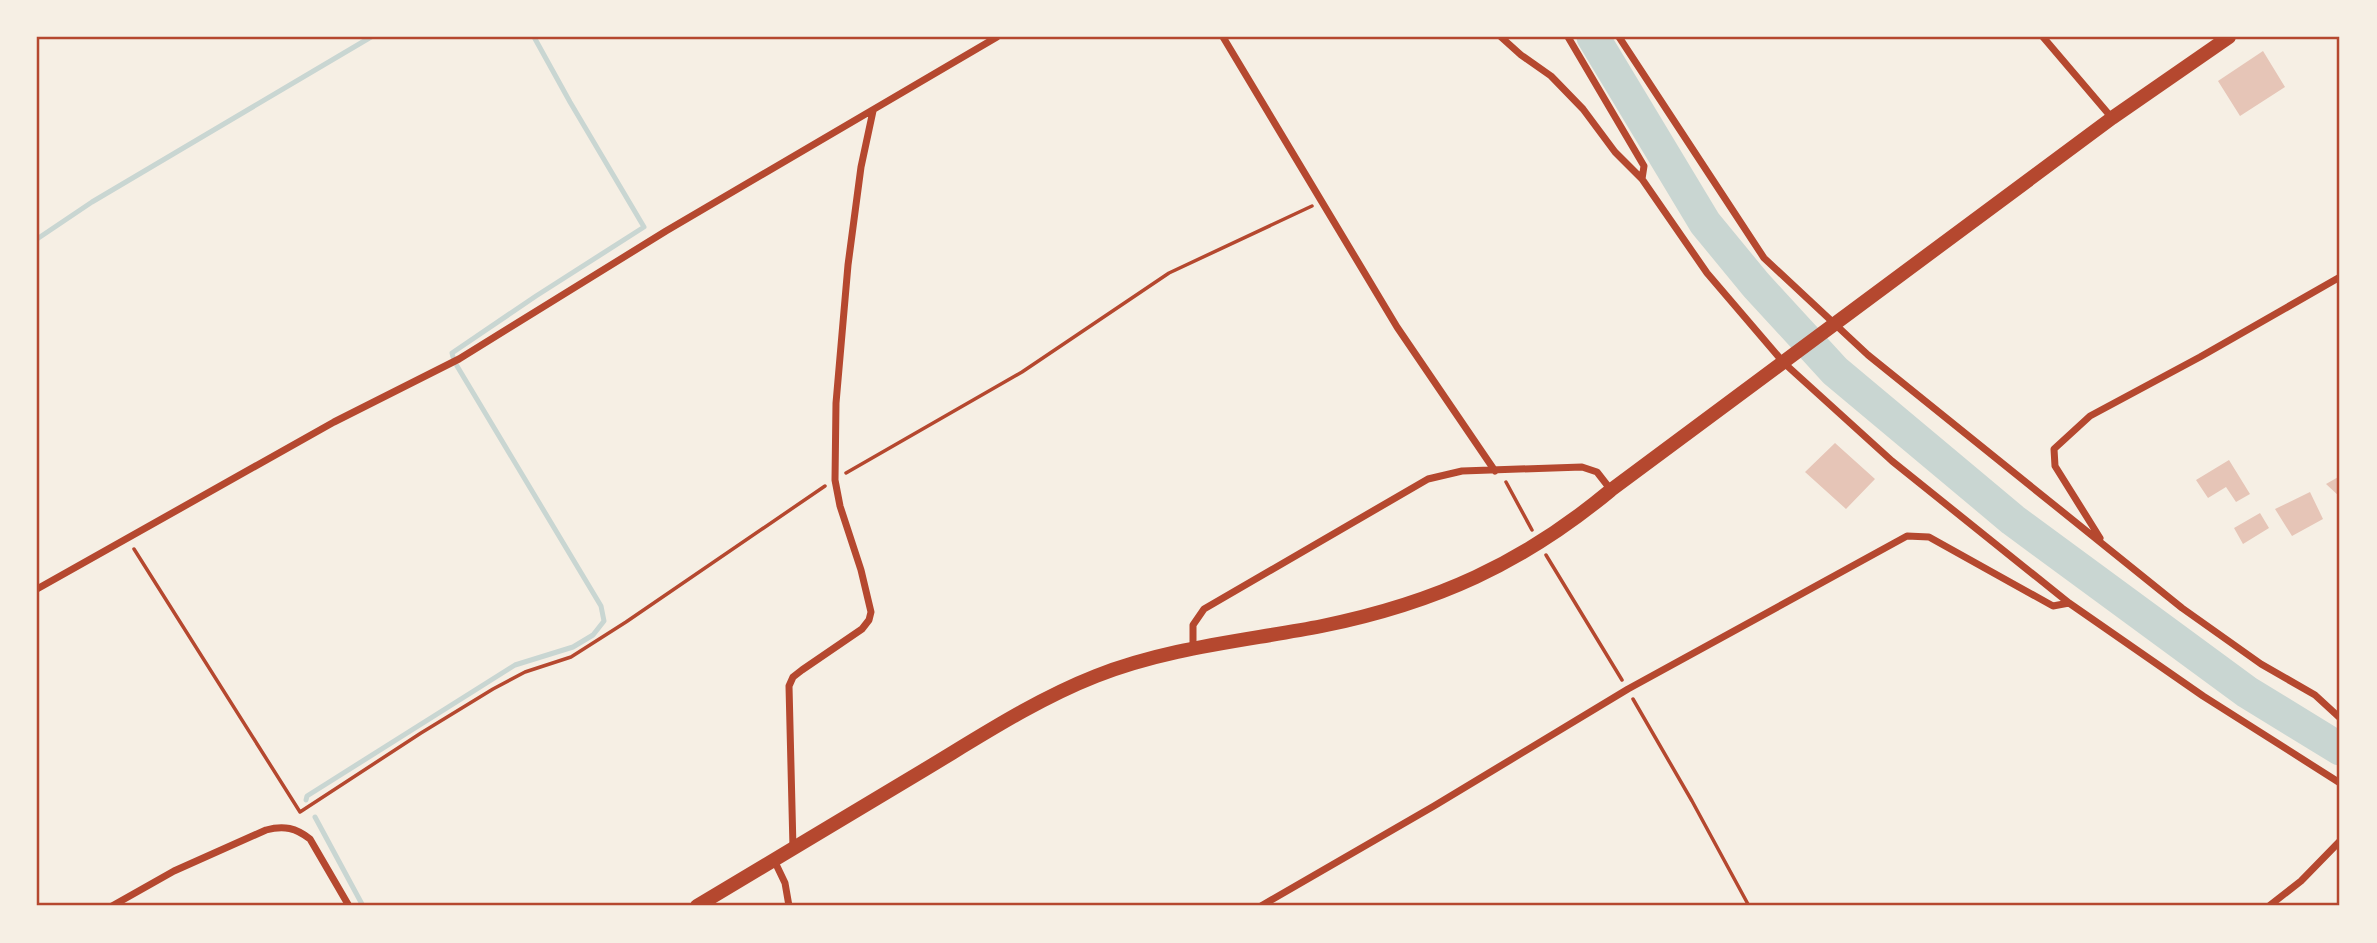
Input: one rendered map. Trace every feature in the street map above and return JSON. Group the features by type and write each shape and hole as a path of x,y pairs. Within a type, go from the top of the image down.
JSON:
{"main road":[{"path":"697,906 1044,700 1097,676 1193,647 1321,626 1391,609 1437,595 1501,566 1574,520 2112,118 2229,37"}],"street":[{"path":"37,589 334,422 459,359 666,231 997,37"},
{"path":"1223,37 1397,327 1498,470"},
{"path":"1501,37 1551,76 1583,109 1615,152 1642,179 1707,273 1788,360 1892,461 2068,603 2203,696 2340,783"},
{"path":"1568,37 1644,166 1642,179"},
{"path":"1619,37 1764,258 1831,327 2182,608 2261,664 2315,695 2340,719"},
{"path":"2043,37 2112,118"},
{"path":"793,849 789,685 793,677 802,670 862,629 871,612 835,480 836,403 848,265 861,167 873,111"},
{"path":"2103,544 2055,466 2054,449 2090,416 2340,277"},
{"path":"1193,647 1193,625 1204,609 1428,479 1462,471 1582,467 1597,472 1611,490"},
{"path":"1261,906 1628,689 1907,536 1928,537 2053,606 2068,603"},
{"path":"112,906 174,871 280,826 302,833 310,839 349,906"},
{"path":"2269,906 2301,881 2340,841"},
{"path":"774,860 785,883 789,906"}],"path":[{"path":"127,539 300,812 493,689 525,672 570,657 604,636 814,492 1022,372 1169,273 1321,202"},
{"path":"1498,470 1538,543 1628,689 1692,800 1749,906"}],"building":[{"path":"2263,51 2285,87 2240,116 2218,81"},
{"path":"1835,443 1875,479 1846,509 1805,472"},
{"path":"2229,460 2250,494 2236,502 2226,487 2208,498 2196,480"},
{"path":"2340,476 2340,497 2326,484"},
{"path":"2310,492 2323,519 2292,536 2275,509"},
{"path":"2260,513 2269,528 2243,544 2234,528"}],"waterway":[{"path":"37,239 92,202 371,37"},
{"path":"453,357 452,353 644,227 534,37"},
{"path":"1593,37 1705,223 1756,285 1835,371 2013,520 2247,692 2340,749"},
{"path":"306,800 307,796 515,665 573,647 593,635 604,621 601,606 457,366"},
{"path":"315,817 363,906"}]}
